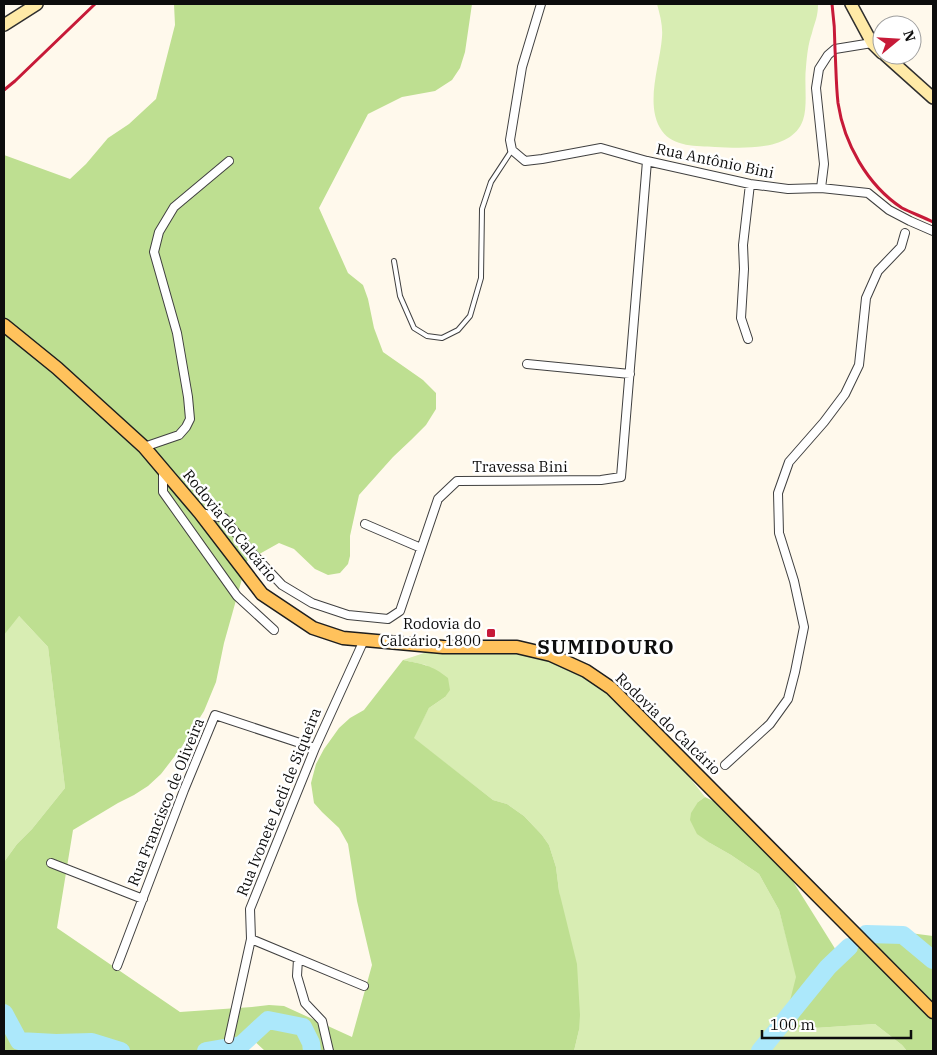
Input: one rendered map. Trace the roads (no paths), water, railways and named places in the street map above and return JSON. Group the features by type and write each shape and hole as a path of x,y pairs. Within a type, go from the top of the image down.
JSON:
{"main road":[{"name":"Rodovia do Calcário","path":"4,325 58,368 144,447 200,513 262,594 313,628 343,638 364,640 442,647 517,647 552,656 586,672 611,688 933,1012"}],"street":[{"path":"4,25 37,4"},
{"path":"512,150 510,140 522,67 541,4"},
{"path":"821,188 824,164 816,88 819,69 828,55 836,49 872,44 851,4"},
{"path":"896,65 933,98"},
{"name":"Rua Antônio Bini","path":"512,150 525,160 542,159 601,148 647,161 750,184 788,190 821,188 868,193 889,210 933,231"},
{"path":"144,447 179,435 186,428 190,419 177,333 154,252 159,232 174,206 229,161"},
{"name":"Travessa Bini","path":"200,513 224,518 253,554 282,585 312,603 348,614 388,619 400,611 438,499 457,481 600,480 621,476 647,161"},
{"path":"748,339 741,318 744,269 743,245 750,184"},
{"path":"725,765 770,724 788,700 804,627 794,581 779,533 778,493 788,462 824,422 845,394 856,372 859,365 866,298 878,271 901,247 905,233"},
{"path":"528,364 630,374"},
{"path":"163,468 163,492 237,596 274,630"},
{"path":"365,524 421,548"},
{"name":"Rua Ivonete Ledi de Siqueira","path":"229,1039 251,939 250,909 315,748 364,640"},
{"name":"Rua Francisco de Oliveira","path":"117,966 184,790 215,715 315,748"},
{"name":"Rua Francisco de Oliveira","path":"51,863 142,899"},
{"path":"251,939 364,986"},
{"path":"298,958 297,976 305,1002 322,1021 329,1051"}],"lane":[{"path":"394,261 400,296 414,328 427,336 442,338 458,330 470,316 481,278 482,209 491,182 512,150"}],"waterway":[{"path":"866,934 903,935 933,960"},
{"path":"760,1051 828,967 849,947"},
{"path":"4,1013 19,1041 92,1042 121,1051"},
{"path":"206,1051 241,1045 268,1020 303,1027 311,1043 312,1051"}],"railway":[{"path":"4,90 95,4"},
{"path":"832,4 838,103 841,118 852,148 868,175 889,199 902,208 933,222"}],"place":[{"name":"Rodovia do Calcário, 1800","path":"491,633"}],"district":[{"name":"SUMIDOURO","path":"606,647"}]}
